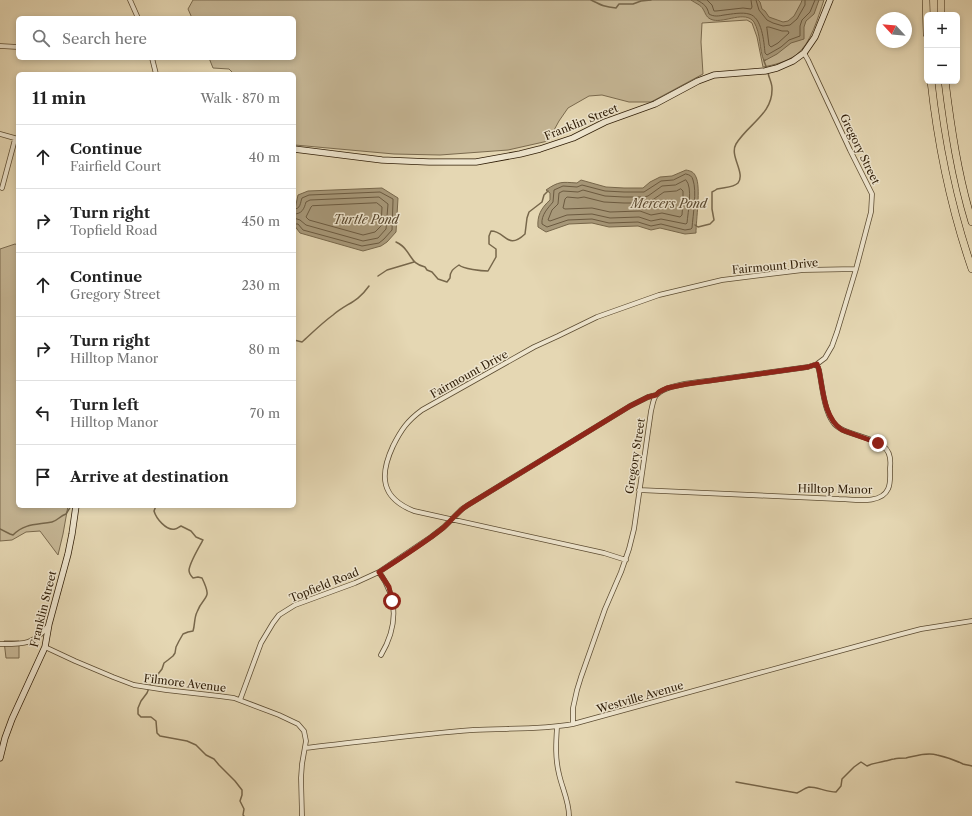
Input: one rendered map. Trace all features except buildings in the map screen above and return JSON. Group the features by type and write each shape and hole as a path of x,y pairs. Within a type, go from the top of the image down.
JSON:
{"highway":[{"path":"926,0 926,12"},
{"path":"941,0 941,12"},
{"path":"931,84 936,124 946,176 958,227 972,270"},
{"path":"945,84 955,152 972,222"}],"main road":[{"name":"Franklin Street","path":"296,149 405,162 459,162 491,160 558,144 574,138 605,122 655,104 698,81 714,75 768,71 793,61 804,53 815,37 830,0"},
{"name":"Franklin Street","path":"0,758 12,719 45,647 68,554 76,508"}],"street":[{"path":"130,0 137,16"},
{"path":"0,46 16,47"},
{"name":"Gregory Street","path":"804,53 872,194 871,212 856,270 838,328 832,346 825,358 817,364"},
{"path":"152,60 156,72"},
{"path":"0,134 16,139 2,188"},
{"name":"Fairmount Drive","path":"626,560 604,553 406,508 389,493 384,479 386,463 398,436 407,423 422,410 534,348 597,317 659,295 722,280 803,270 856,270"},
{"path":"656,395 667,388 687,384 808,367 817,364"},
{"name":"Hilltop Manor","path":"639,490 871,500 882,497 888,489 890,483 891,460 889,453 883,445 842,430 833,422 827,408 817,364"},
{"name":"Gregory Street","path":"573,724 573,708 581,677 605,609 626,560 634,529 651,411 656,395"},
{"name":"Topfield Road","path":"240,700 261,643 279,615 295,605 355,583 379,572 444,527 468,505 630,406 648,397 656,395"},
{"path":"379,572 389,587 394,611 394,622 391,633 381,656"},
{"name":"Westville Avenue","path":"305,748 452,732 557,727 573,724 905,633 972,621"},
{"path":"0,644 24,644 34,640 42,634 50,624"},
{"name":"Filmore Avenue","path":"45,647 134,685 240,700 298,724 302,727 306,736 301,778 302,816"},
{"path":"557,727 557,763 559,776 567,801 569,816"}],"shaded area":[{"path":"193,0 824,0 806,44 796,55 784,61 763,67 757,37 752,23 747,20 702,23 701,42 703,74 651,102 629,102 602,95 589,96 568,108 548,141 508,150 440,155 394,154 296,145 296,72 232,72 229,69 213,68 210,60 296,60 296,16 191,16 188,9"},
{"path":"16,244 16,508 68,508 58,555 40,531 26,532 12,540 0,541 0,249"},
{"path":"4,641 19,641 19,658 6,658"}],"water":[{"path":"691,0 758,0 762,9 769,17 783,22 788,21 794,16 802,0 819,0 814,14 806,21 804,27 804,39 791,43 777,54 764,61 759,36 754,22 745,17 713,20 708,17 701,6"},
{"name":"Mercers Pond","path":"686,170 691,171 696,177 698,188 696,233 685,234 660,228 651,230 638,226 609,227 592,223 569,224 546,232 538,227 540,212 550,200 550,193 546,190 554,185 564,182 577,183 581,180 606,187 643,188 650,182 660,177 672,176"},
{"name":"Turtle Pond","path":"382,188 398,198 396,232 381,246 363,251 300,233 296,228 296,204 298,195 308,191"}],"waterway":[{"path":"591,0 603,6 616,8 619,4 633,4 651,0"},
{"path":"765,60 767,69"},
{"path":"695,225 698,227 710,224 714,220 712,209 712,192 717,189 736,185 740,179 734,149 741,137 759,118 768,105 772,88 768,73"},
{"path":"396,242 404,248 416,263 432,272 438,279 447,282 450,278 452,270 459,265 468,269 488,271 496,257 496,249 489,244 489,236 491,231 500,234 510,241 519,239 525,234 529,212 542,202 544,195 548,191"},
{"path":"378,276 387,270 414,262"},
{"path":"296,340 302,342 329,318 365,292 369,286"},
{"path":"0,529 13,535 27,526 54,521 66,514 70,508"},
{"path":"155,508 155,514 165,526 172,529 176,529 181,526 191,531 196,537 203,540 189,570 193,578 202,578 207,594 196,614 193,631 183,634 176,647 175,653 164,663 162,669 151,683 138,708 138,714 141,717 151,717 156,721 157,733 160,736 187,741 196,745 206,755 214,759 242,790 240,801 244,809 244,816"},
{"path":"736,782 797,793 809,787 836,792 841,786 842,779 861,762 867,766 898,758 933,754 972,766"}],"route":[{"path":"392,601 389,587 379,572 444,527 468,505 630,406 648,397 656,395 667,388 808,367 817,364 829,416 833,422 842,430 878,443"}]}
